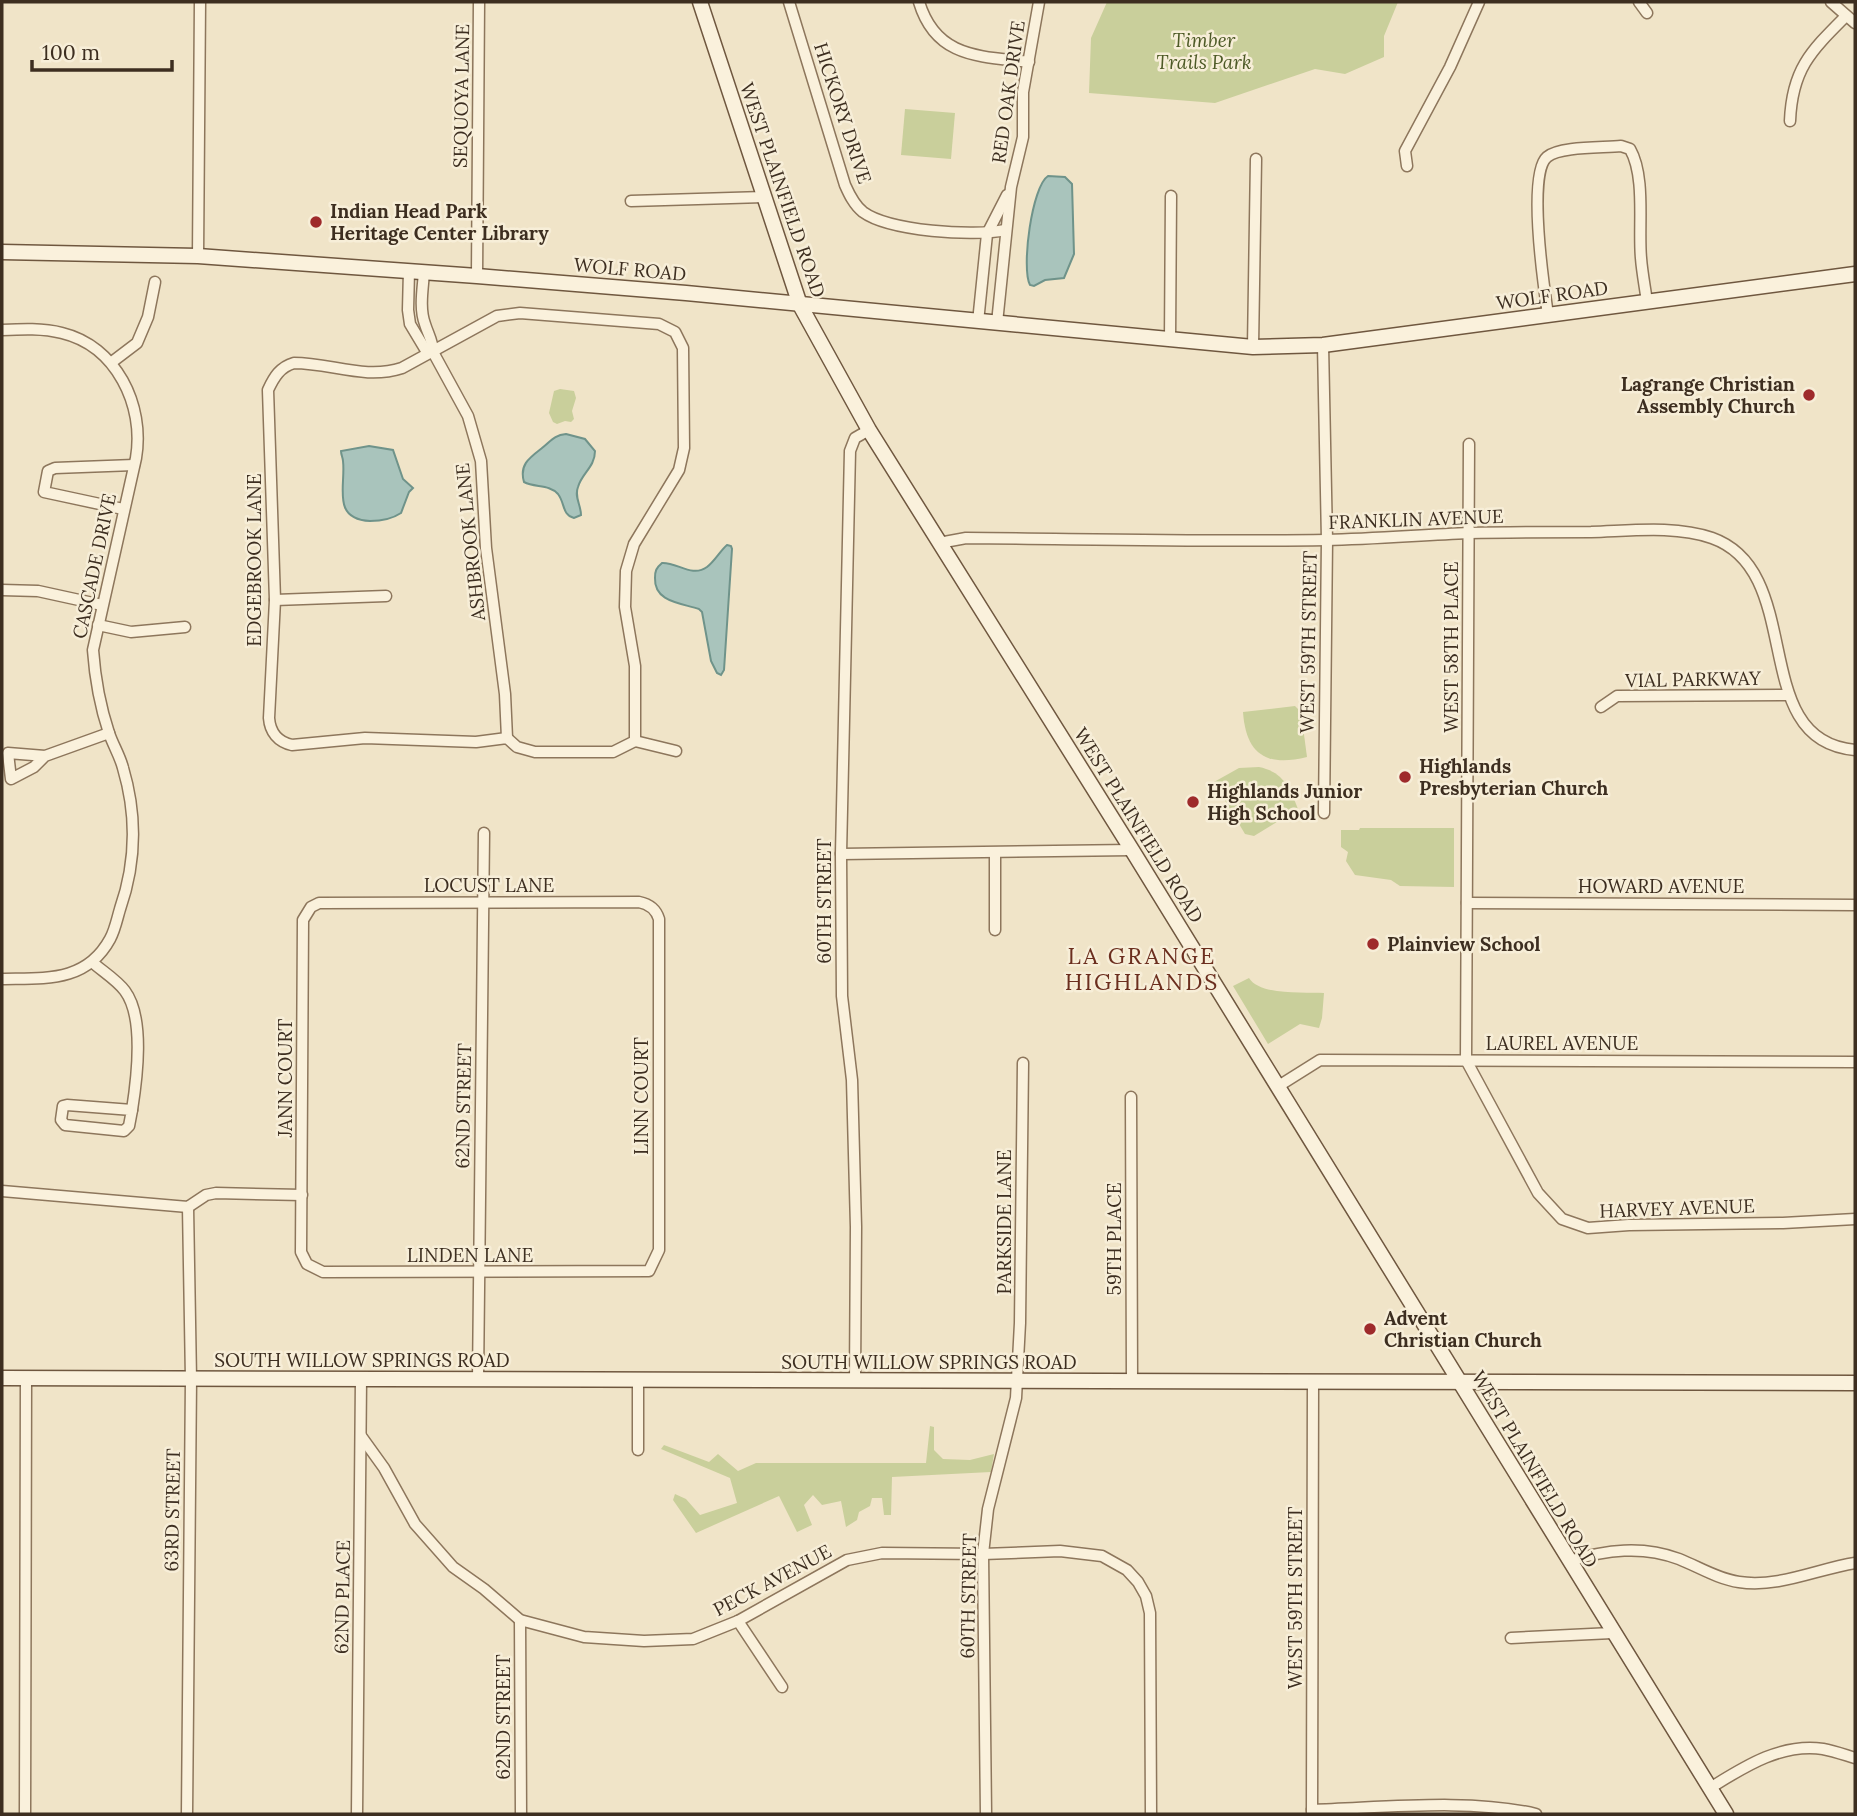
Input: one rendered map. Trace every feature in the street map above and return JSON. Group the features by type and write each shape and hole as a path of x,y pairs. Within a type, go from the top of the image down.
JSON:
{"main road":[{"name":"WEST PLAINFIELD ROAD","path":"700,2 800,305 869,430 1132,850 1612,1633 1726,1814"},
{"name":"WOLF ROAD","path":"2,252 198,256 477,275 1253,347 1323,345 1855,274"},
{"name":"SOUTH WILLOW SPRINGS ROAD","path":"2,1378 1855,1383"}],"street":[{"path":"198,256 200,2"},
{"name":"SEQUOYA LANE","path":"477,275 479,2"},
{"name":"HICKORY DRIVE","path":"789,2 845,185 858,208 893,225 987,234 1005,230"},
{"path":"919,2 924,18 936,35 950,47 969,55 1028,62"},
{"name":"RED OAK DRIVE","path":"997,324 1011,187 1022,145 1023,92 1039,2"},
{"path":"1407,166 1405,151 1450,67 1479,2"},
{"path":"1639,2 1647,13"},
{"path":"1790,121 1791,95 1801,69 1815,47 1851,20 1831,2"},
{"path":"1548,315 1537,222 1541,166 1546,157 1557,151 1621,146 1630,149 1635,158 1640,205 1640,256 1647,302"},
{"path":"1253,347 1256,159"},
{"name":"RED OAK DRIVE","path":"978,322 987,234 1011,187"},
{"path":"1170,340 1171,196"},
{"path":"631,201 764,197"},
{"name":"ASHBROOK LANE","path":"409,271 410,324 425,349 433,352"},
{"name":"ASHBROOK LANE","path":"424,272 424,322 433,342 433,352 468,416 481,461 486,548 505,694 507,738"},
{"path":"112,362 137,343 149,317 155,282"},
{"path":"433,352 498,316 520,313 659,324 670,328 679,337 684,360 684,448 679,470 634,544 626,571 625,607 635,666 635,741"},
{"name":"CASCADE DRIVE","path":"2,330 31,329 62,333 90,344 112,362 128,392 136,416 138,437 134,465 93,650 95,675 109,733 123,768 131,806 134,831 132,859 127,888 110,939 92,962"},
{"name":"WEST 59TH STREET","path":"1323,345 1327,540 1324,813"},
{"name":"EDGEBROOK LANE","path":"433,352 402,368 383,373 301,363 288,365 275,375 268,390 275,600 269,718 272,731 282,741 292,745 351,739 476,742 507,738"},
{"name":"60TH STREET","path":"855,1381 856,1227 852,1080 842,996 841,854 850,452 855,438 869,430"},
{"name":"WEST 58TH PLACE","path":"1466,1060 1469,444"},
{"path":"123,509 44,492 48,471 55,468 134,465"},
{"name":"FRANKLIN AVENUE","path":"939,543 967,538 1327,540 1470,533 1672,532 1700,535 1722,543 1742,559 1761,586 1770,611 1788,695 1800,720 1806,727 1842,749 1855,750"},
{"path":"2,590 38,591 103,605"},
{"path":"275,600 386,596"},
{"path":"98,625 131,632 185,627"},
{"name":"VIAL PARKWAY","path":"1601,707 1617,696 1788,695"},
{"path":"45,756 109,733"},
{"path":"507,738 517,747 535,752 613,752 635,741 676,751"},
{"name":"62ND STREET","path":"478,1380 484,834"},
{"path":"841,854 1132,850"},
{"path":"995,930 996,853"},
{"name":"LOCUST LANE","path":"311,907 319,903 639,902 646,903 659,919"},
{"name":"HOWARD AVENUE","path":"1467,903 1855,905"},
{"name":"JANN COURT","path":"301,1252 303,920 311,907"},
{"name":"LINN COURT","path":"649,1271 659,1250 659,919"},
{"path":"2,979 52,978 71,974 92,962 125,991 136,1016 137,1074 132,1110 129,1126 124,1131 65,1125 61,1120 62,1109 67,1105 132,1110"},
{"name":"LAUREL AVENUE","path":"1278,1087 1320,1060 1855,1062"},
{"name":"HARVEY AVENUE","path":"1466,1060 1538,1193 1562,1219 1588,1228 1629,1224 1783,1223 1855,1219"},
{"name":"PARKSIDE LANE","path":"1017,1381 1023,1063"},
{"name":"59TH PLACE","path":"1131,1097 1132,1381"},
{"path":"2,1191 188,1207 206,1195 302,1195"},
{"name":"63RD STREET","path":"187,1814 191,1379 188,1207"},
{"name":"LINDEN LANE","path":"301,1252 307,1264 323,1272 649,1271"},
{"path":"25,1814 26,1378"},
{"name":"62ND PLACE","path":"357,1814 361,1379"},
{"path":"638,1380 638,1450"},
{"name":"60TH STREET","path":"986,1814 983,1555 988,1509 1016,1398 1017,1381"},
{"name":"WEST 59TH STREET","path":"1312,1812 1313,1382"},
{"name":"PECK AVENUE","path":"361,1436 384,1468 415,1524 453,1567 520,1620 584,1637 644,1642 693,1639 738,1621 847,1560 882,1553 983,1555 1068,1551 1102,1556 1127,1570 1146,1596 1151,1622 1152,1814"},
{"path":"1569,1561 1596,1553 1652,1551 1678,1558 1725,1578 1754,1583 1772,1583 1855,1563"},
{"name":"62ND STREET","path":"520,1620 521,1814"},
{"path":"738,1621 782,1687"},
{"path":"1511,1638 1612,1633"},
{"path":"1710,1788 1759,1759 1791,1751 1822,1749 1855,1758"},
{"path":"1312,1812 1463,1806 1495,1807 1536,1814"}],"green space":[{"name":"Timber Trails Park","path":"1107,2 1398,2 1384,36 1384,57 1345,74 1315,69 1215,103 1089,93 1091,38"},
{"path":"905,109 955,113 951,159 901,155"},
{"path":"554,391 574,391 576,398 572,411 574,419 557,424 549,413"},
{"path":"1295,706 1301,712 1307,757 1281,760 1261,754 1249,739 1243,712"},
{"path":"1259,767 1280,776 1298,809 1254,836 1245,834 1214,782 1239,768"},
{"path":"1454,828 1454,887 1400,886 1391,880 1355,875 1346,861 1348,852 1341,847 1341,830"},
{"path":"1249,978 1263,988 1273,990 1324,993 1319,1028 1300,1024 1268,1044 1233,986"},
{"path":"930,1426 934,1427 934,1450 943,1459 970,1460 994,1454 991,1472 892,1477 891,1515 884,1515 882,1498 872,1498 870,1506 859,1512 857,1520 846,1527 841,1501 822,1505 813,1495 804,1505 812,1525 797,1532 779,1496 696,1533 673,1500 675,1494 686,1499 700,1515 737,1503 730,1478 661,1449 664,1445 709,1462 718,1454 738,1471 756,1463 926,1463"}],"water":[{"path":"1048,176 1065,177 1072,184 1074,254 1064,278 1045,280 1034,286 1030,285 1027,262 1030,228 1037,195"},
{"path":"566,434 585,439 595,451 593,461 577,491 581,515 574,518 567,514 558,494 546,487 524,482 523,476 524,466 529,459 553,439"},
{"path":"369,446 393,450 403,479 413,488 401,513 394,517 370,521 358,519 345,508 341,451"},
{"path":"727,545 732,549 724,670 721,675 711,661 702,612 664,597 656,586 655,576 662,563 701,570 710,565"}],"place":[{"name":"Indian Head Park Heritage Center Library","path":"316,222"},
{"name":"Lagrange Christian Assembly Church","path":"1809,395"},
{"name":"Highlands Presbyterian Church","path":"1405,777"},
{"name":"Highlands Junior High School","path":"1193,802"},
{"name":"Plainview School","path":"1373,944"},
{"name":"Advent Christian Church","path":"1370,1329"}],"district":[{"name":"LA GRANGE HIGHLANDS","path":"1142,969"}]}
